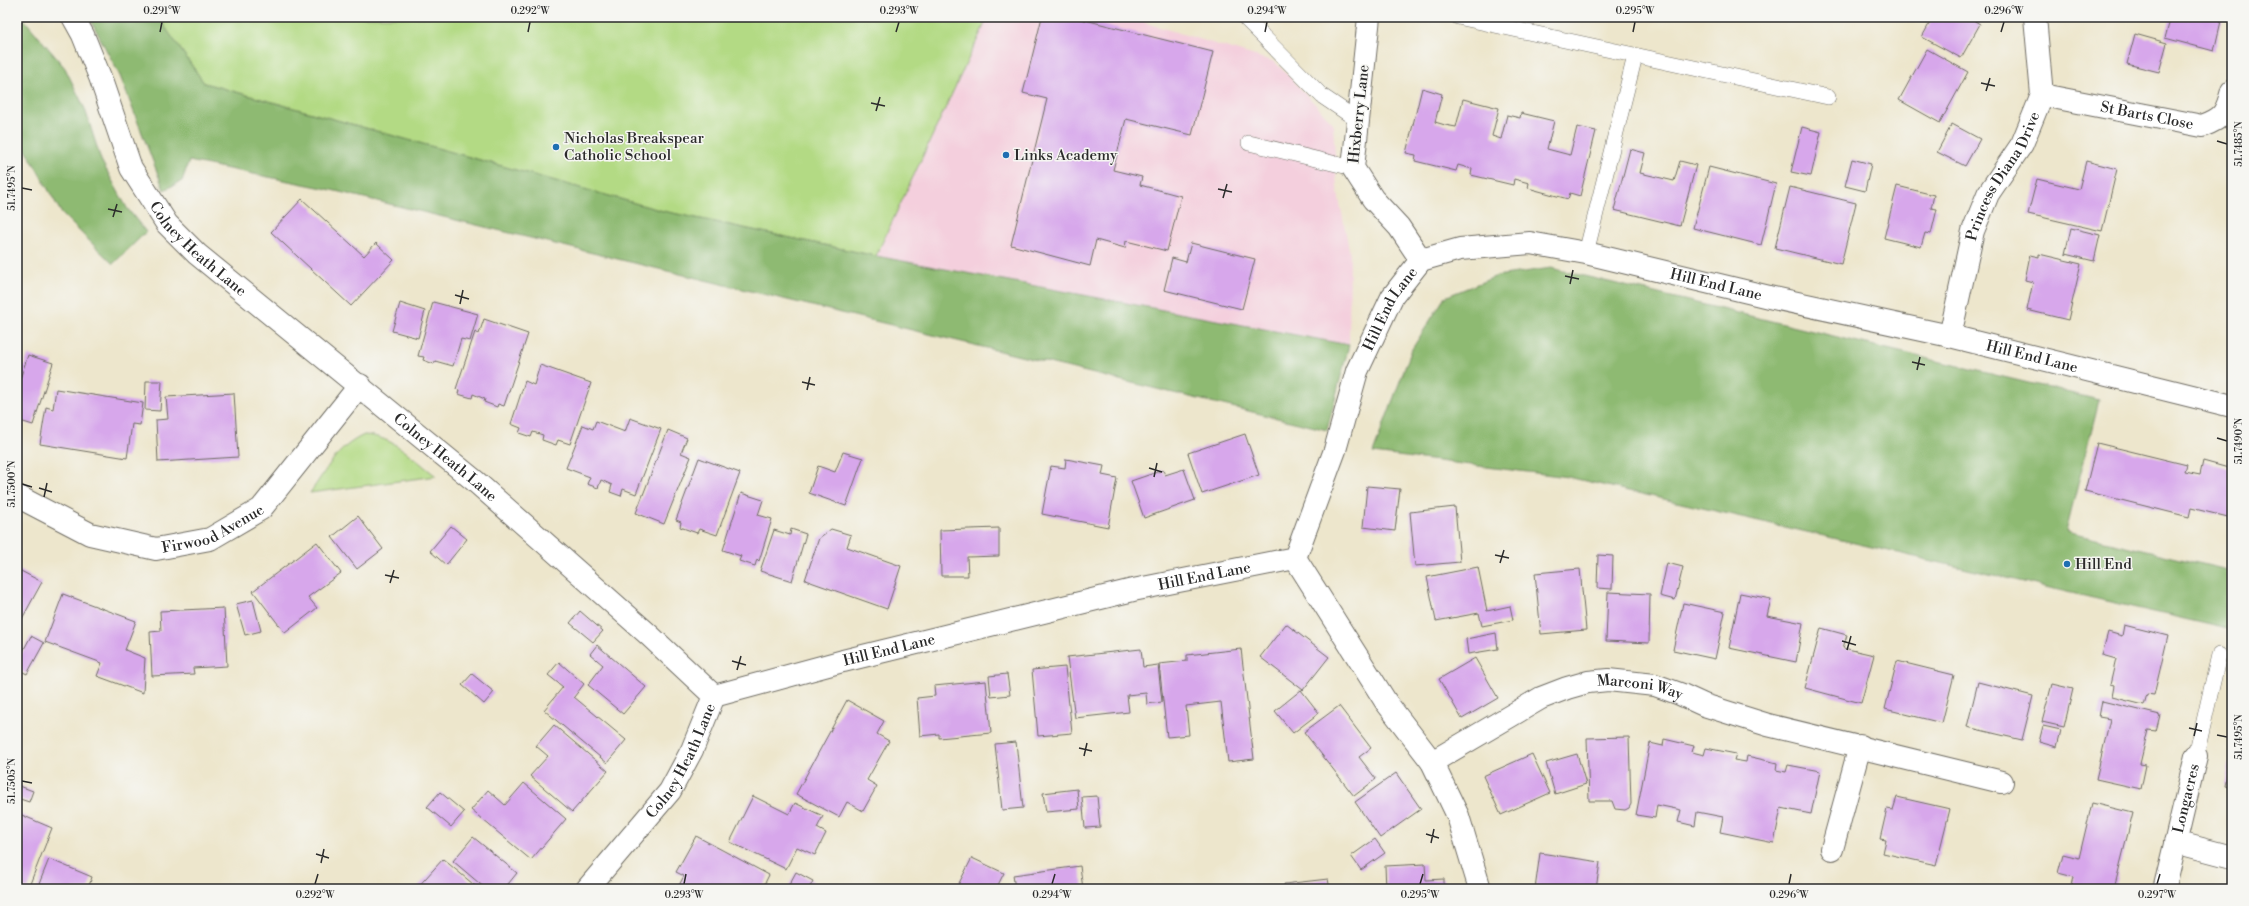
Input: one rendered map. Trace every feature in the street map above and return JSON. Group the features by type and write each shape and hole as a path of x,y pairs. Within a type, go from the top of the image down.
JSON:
{"street":[{"name":"Colney Heath Lane","path":"73,17 83,35 100,77 131,168 167,224 197,254 360,385 475,481 660,645 714,696 692,750 670,791 591,888"},
{"name":"Hixberry Lane","path":"1369,17 1359,121 1352,168 1373,199 1399,227 1421,260"},
{"name":"Princess Diana Drive","path":"1950,336 1973,231 1988,194 2022,144 2042,96 2035,17"},
{"name":"St Barts Close","path":"2042,96 2202,126 2218,120 2227,107 2232,91"},
{"name":"Hill End Lane","path":"714,696 843,661 1133,590 1296,558 1335,450 1363,358 1392,297 1421,260 1460,249 1530,242 1586,253 1769,297 1950,336 2232,406"},
{"name":"Firwood Avenue","path":"17,496 90,534 156,549 210,539 261,509 360,385"},
{"path":"1296,558 1386,702 1432,762 1458,816 1480,889"},
{"name":"Marconi Way","path":"1432,762 1541,698 1567,688 1608,680 1655,685 1704,705 1746,718 2002,782"},
{"path":"1832,850 1860,746"},
{"name":"Longacres","path":"2164,887 2196,756"},
{"name":"Longacres","path":"2175,842 2232,857"}],"lane":[{"path":"1244,17 1322,96 1359,121"},
{"path":"1458,17 1828,97"},
{"path":"1586,253 1635,56"},
{"path":"1249,143 1352,168"},
{"path":"2196,756 2219,655"}],"shaded area":[{"name":"Links Academy","path":"158,17 1137,17 1146,23 1275,62 1333,123 1337,188 1350,254 1349,345 876,256 663,211"}],"green space":[{"path":"20,17 22,17 65,68 85,109 101,160 127,208 146,232 113,264 62,214 17,134 17,24"},
{"path":"89,17 158,17 204,83 663,211 876,256 1349,345 1327,430 323,188 189,161 182,181 164,190 120,76"},
{"path":"158,17 988,17 876,256 663,211 204,83"},
{"path":"1551,268 2099,400 2066,532 2232,571 2232,630 1568,477 1373,453 1412,349 1445,297 1497,276"},
{"path":"364,435 375,436 394,444 436,476 310,493 339,453 354,440"}],"building":[{"path":"1042,17 1073,17 1213,52 1192,135 1126,119 1113,170 1142,177 1140,185 1181,196 1167,251 1126,241 1125,248 1096,240 1090,266 1011,245 1047,99 1023,93"},
{"path":"1933,17 1968,17 1980,24 1961,58 1922,37"},
{"path":"2171,17 2222,17 2214,51 2165,38"},
{"path":"2135,34 2167,43 2159,72 2127,64"},
{"path":"1927,49 1968,72 1940,123 1899,100"},
{"path":"1422,88 1442,94 1435,122 1445,125 1456,127 1463,99 1499,108 1492,136 1501,139 1507,115 1520,118 1521,113 1554,121 1547,149 1570,155 1577,127 1596,131 1580,196 1570,193 1568,199 1528,188 1529,183 1514,179 1513,185 1471,175 1472,169 1458,165 1456,171 1415,161 1416,155 1406,153"},
{"path":"1952,124 1980,139 1965,166 1937,152"},
{"path":"1802,127 1821,132 1811,176 1791,172"},
{"path":"1630,149 1645,153 1640,173 1674,181 1680,161 1696,165 1680,226 1614,210"},
{"path":"1852,159 1871,164 1865,191 1845,186"},
{"path":"2086,161 2117,169 2102,231 2028,214 2037,179 2079,189"},
{"path":"1709,167 1776,184 1761,245 1693,228"},
{"path":"1897,186 1934,195 1931,208 1937,209 1931,234 1925,233 1921,247 1884,238"},
{"path":"1790,187 1856,203 1841,264 1775,248"},
{"path":"302,199 364,256 376,243 394,260 351,306 271,232"},
{"path":"2071,228 2100,235 2094,261 2065,254"},
{"path":"1191,243 1255,259 1242,309 1164,290 1172,258 1186,262"},
{"path":"2039,254 2081,264 2068,320 2027,310 2033,282 2025,280 2030,255 2039,257"},
{"path":"433,302 478,314 470,341 461,339 453,366 435,361 434,364 423,360 424,357 418,356"},
{"path":"400,303 425,311 418,338 392,331"},
{"path":"484,319 528,334 504,406 498,404 497,407 484,402 485,399 473,394 472,398 458,394 459,390 456,389 475,332 479,334"},
{"path":"28,355 53,363 33,425 17,420 17,378 20,379"},
{"path":"540,365 591,383 570,444 558,440 556,445 542,440 543,435 533,432 531,437 519,433 521,428 511,424 525,381 534,385"},
{"path":"146,381 162,381 160,411 145,410"},
{"path":"56,389 143,403 140,425 132,424 127,458 40,444 46,407 53,409"},
{"path":"234,393 238,457 158,462 156,420 168,419 166,397"},
{"path":"630,418 661,429 636,494 623,489 621,496 610,492 612,485 601,480 598,488 587,484 590,477 566,468 583,425 593,429 596,421 625,432"},
{"path":"668,430 687,438 681,453 691,457 664,524 636,513"},
{"path":"1245,434 1259,475 1202,494 1188,453"},
{"path":"2097,443 2187,465 2185,472 2200,475 2203,461 2232,469 2232,518 2191,508 2189,517 2085,491"},
{"path":"843,452 863,458 846,506 809,493 818,466 835,472"},
{"path":"699,458 740,473 717,535 699,529 697,533 680,527 681,522 676,520"},
{"path":"1066,459 1104,466 1102,475 1117,478 1108,527 1042,514 1051,466 1065,468"},
{"path":"1184,469 1195,500 1144,518 1131,481 1163,470 1165,475"},
{"path":"1367,486 1400,489 1395,531 1363,527"},
{"path":"741,493 763,500 758,515 772,519 759,561 757,559 755,566 739,561 741,556 723,550"},
{"path":"1455,507 1460,562 1415,566 1410,512"},
{"path":"358,516 383,549 357,569 332,537"},
{"path":"451,526 467,539 446,565 430,551"},
{"path":"999,528 999,556 967,557 968,576 941,576 940,530"},
{"path":"791,529 806,534 792,581 760,571 774,530 790,535"},
{"path":"831,529 851,535 847,547 901,566 887,609 805,580 819,538"},
{"path":"317,542 341,573 308,597 317,608 285,633 253,591"},
{"path":"1598,555 1613,556 1612,589 1597,588"},
{"path":"1667,563 1683,567 1675,600 1660,596"},
{"path":"1478,567 1487,611 1510,606 1513,620 1482,626 1479,613 1436,621 1427,577"},
{"path":"17,569 42,582 17,628"},
{"path":"1580,569 1586,630 1541,634 1535,573"},
{"path":"1608,592 1650,594 1649,643 1606,641"},
{"path":"1740,593 1771,599 1767,616 1803,623 1796,662 1729,648"},
{"path":"63,594 136,621 125,650 145,658 143,693 97,676 102,663 45,642"},
{"path":"253,600 261,631 245,635 236,604"},
{"path":"1683,603 1725,612 1715,659 1673,650"},
{"path":"224,608 227,666 193,668 194,674 152,676 150,632 161,631 160,611"},
{"path":"580,611 603,631 593,642 570,623"},
{"path":"1286,624 1329,657 1303,690 1260,657"},
{"path":"2124,625 2168,636 2154,695 2147,694 2144,705 2112,697 2114,686 2110,685 2116,659 2102,655 2108,632 2122,636"},
{"path":"1821,628 1847,635 1843,648 1874,655 1861,703 1805,688"},
{"path":"1496,633 1498,649 1468,654 1466,639"},
{"path":"31,636 44,643 27,674 17,669 17,662"},
{"path":"597,645 646,687 623,714 588,685 603,665 590,654"},
{"path":"1141,649 1143,667 1158,665 1162,702 1147,704 1146,693 1127,695 1129,712 1075,718 1067,657"},
{"path":"1241,649 1254,759 1228,762 1221,702 1186,706 1189,735 1167,737 1159,664 1187,661 1187,655"},
{"path":"1475,658 1498,698 1462,719 1439,679"},
{"path":"1897,661 1954,675 1942,723 1885,709"},
{"path":"559,662 584,684 574,697 626,740 607,763 544,710 563,687 548,675"},
{"path":"1065,667 1072,733 1038,736 1032,670"},
{"path":"472,674 494,692 484,704 462,685"},
{"path":"1007,674 1010,695 991,697 989,676"},
{"path":"986,681 991,733 939,738 939,734 920,736 917,698 935,696 934,686"},
{"path":"1978,682 2033,696 2022,740 1967,727"},
{"path":"2052,684 2073,689 2064,727 2042,722"},
{"path":"1301,690 1319,713 1293,733 1275,711"},
{"path":"847,700 884,721 877,734 889,741 867,780 877,786 863,811 847,802 839,817 796,794"},
{"path":"2102,701 2160,715 2156,731 2148,730 2140,764 2146,765 2141,789 2096,779 2110,719 2099,717"},
{"path":"1339,706 1371,748 1359,757 1376,779 1354,796 1304,732"},
{"path":"554,725 608,771 572,812 530,776 548,756 536,746"},
{"path":"2043,726 2061,730 2057,747 2039,742"},
{"path":"1629,737 1631,804 1629,808 1625,810 1615,809 1612,801 1589,801 1587,738"},
{"path":"1664,739 1694,746 1692,752 1704,755 1706,748 1736,754 1734,760 1746,762 1747,756 1777,763 1776,770 1786,772 1788,765 1820,771 1811,814 1781,808 1774,843 1720,832 1723,817 1697,812 1695,826 1678,822 1681,810 1657,805 1655,818 1636,815 1650,743 1663,746"},
{"path":"1016,742 1023,808 1002,810 995,744"},
{"path":"1532,754 1550,793 1501,815 1483,776"},
{"path":"1577,754 1586,784 1555,794 1546,763"},
{"path":"2230,762 2232,762 2232,787 2225,785"},
{"path":"1396,773 1421,809 1380,838 1355,802"},
{"path":"524,783 566,819 531,860 471,810 488,790 505,805"},
{"path":"17,785 33,791 29,802 17,798"},
{"path":"1077,789 1079,809 1046,812 1043,793"},
{"path":"440,792 464,812 451,827 427,807"},
{"path":"753,796 789,814 795,803 823,816 817,828 826,833 815,855 797,847 786,869 730,842"},
{"path":"1097,796 1100,827 1085,828 1082,797"},
{"path":"1897,797 1950,809 1936,865 1883,853 1886,840 1880,839 1887,809 1893,810"},
{"path":"2092,803 2133,813 2114,889 2071,889 2074,877 2058,873 2063,854 2079,858"},
{"path":"17,813 52,828 28,889 17,886"},
{"path":"696,836 769,875 762,889 677,889 684,876 676,872"},
{"path":"473,837 517,873 504,889 486,889 453,861"},
{"path":"1375,839 1385,853 1361,870 1351,856"},
{"path":"1540,853 1600,862 1596,889 1535,889"},
{"path":"972,858 1004,873 996,889 966,889 958,885"},
{"path":"49,859 92,877 88,889 37,889"},
{"path":"443,859 479,889 416,889"},
{"path":"1425,864 1426,880 1444,879 1444,889 1386,889 1385,866"},
{"path":"1080,866 1083,889 1015,889 1013,875"},
{"path":"796,872 813,881 809,889 797,889 789,885"},
{"path":"1328,879 1330,889 1285,889 1284,884"}],"place":[{"name":"Nicholas Breakspear Catholic School","path":"556,147"},
{"name":"Links Academy","path":"1006,155"},
{"name":"Hill End","path":"2067,564"}]}
